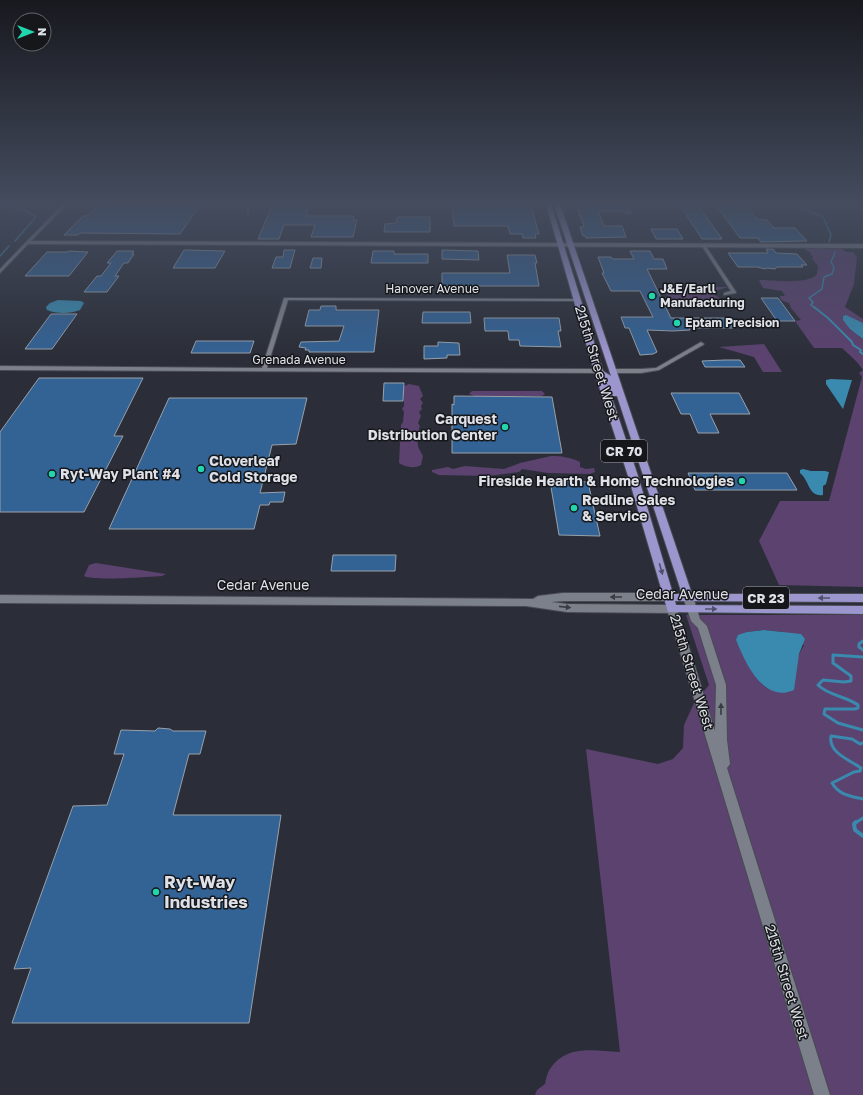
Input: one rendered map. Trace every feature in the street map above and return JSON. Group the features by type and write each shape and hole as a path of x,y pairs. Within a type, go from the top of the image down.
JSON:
{"main road":[{"name":"215th Street West","path":"564,255 598,371 633,476 672,609"},
{"name":"215th Street West","path":"574,255 614,371 688,597"},
{"path":"586,330 595,345 603,365 614,371"},
{"path":"598,371 608,378 620,406 628,413"},
{"name":"Cedar Avenue","path":"526,602 563,597 863,598"},
{"name":"Cedar Avenue","path":"0,599 526,602 567,608 863,610"}],"street":[{"path":"0,272 16,255"},
{"path":"710,255 734,292 726,294"},
{"name":"Hanover Avenue","path":"264,369 286,299 578,300"},
{"path":"614,371 641,371 657,369 701,344"},
{"name":"Grenada Avenue","path":"0,368 598,371"},
{"path":"688,597 696,620 702,626 719,678 721,695 721,740 728,789"},
{"name":"215th Street West","path":"672,609 822,1095"}],"shaded area":[{"path":"811,255 855,255 857,257 854,284 845,307 863,319 863,323 858,321 859,336 863,339 863,370 842,348 814,348 795,321 801,320 791,308 789,303 780,298 780,296 785,296 782,291 763,288 759,280 806,280 817,274 818,266 812,259 813,257"},
{"path":"663,287 728,287 713,292 713,294 721,299 721,301 670,301"},
{"path":"764,344 782,372 763,372 754,357 719,347"},
{"path":"863,370 863,587 779,585 759,541 780,501 829,501 862,377 859,373"},
{"path":"409,384 419,386 423,396 420,399 423,403 421,406 422,409 419,412 421,416 418,423 420,426 420,433 418,435 418,445 423,456 421,465 413,467 404,466 399,463 401,425 403,422 404,412 402,409 404,406 404,386"},
{"path":"472,391 542,391 545,394 542,396 475,396 469,394"},
{"path":"551,456 573,459 580,462 580,467 586,469 594,468 595,472 590,474 548,473 522,469 519,472 488,476 439,475 432,472 432,470 448,467 453,469 465,466 504,469 520,463"},
{"path":"96,563 166,574 162,576 121,578 98,578 84,576 89,565"},
{"path":"686,615 863,615 863,1095 535,1095 537,1090 545,1084 547,1074 550,1069 564,1056 573,1052 591,1050 620,1052 586,749 658,764 673,759 683,748 684,725 694,703 709,685","holes":["764,630 783,632 804,645 779,692 765,687 755,676 736,640 747,632"]}],"water":[{"path":"58,300 81,301 84,303 80,310 68,313 59,313 47,310 46,307 50,303"},
{"path":"846,315 863,323 863,339 850,329 843,320 843,316"},
{"path":"826,380 852,380 843,409 826,384"},
{"path":"803,469 829,472 826,484 823,486 823,495 814,494 800,473 800,470"},
{"path":"764,630 801,634 805,639 799,654 794,690 783,693 773,691 764,686 744,659 736,640 738,635 747,632"}],"building":[{"path":"44,255 86,255 69,276 25,276"},
{"path":"114,255 133,255 128,263 124,263 115,276 119,276 107,292 84,292 97,276 101,276 111,263 107,263"},
{"path":"181,255 223,255 215,268 173,268"},
{"path":"283,255 294,255 290,268 272,268 276,257 283,257"},
{"path":"372,255 428,255 428,263 371,263"},
{"path":"442,255 478,255 479,260 442,259"},
{"path":"507,255 535,255 539,286 442,286 442,273 510,273"},
{"path":"632,255 652,255 654,259 663,259 667,269 647,269 671,318 727,318 733,328 689,328 690,330 673,331 647,330 657,352 653,354 640,355 629,328 625,328 621,317 653,317 640,291 611,291 602,273 604,273 598,257 634,259"},
{"path":"730,255 798,255 807,265 801,265 803,267 777,267 775,269 738,267"},
{"path":"313,258 322,258 321,268 310,268"},
{"path":"761,298 778,298 795,321 777,321"},
{"path":"321,306 336,306 336,310 379,310 374,352 309,352 309,350 305,350 306,348 299,347 301,342 339,341 344,326 305,326 309,310 320,310"},
{"path":"423,312 470,312 471,323 422,323"},
{"path":"51,314 77,314 52,349 25,349"},
{"path":"484,318 559,318 561,331 558,331 561,347 520,346 519,340 509,340 508,331 485,331"},
{"path":"196,341 254,341 250,353 191,353"},
{"path":"438,342 459,343 460,355 447,355 447,358 424,359 424,346 438,346"},
{"path":"740,360 745,367 705,367 702,361"},
{"name":"Ryt-Way Plant #4","path":"39,378 143,378 114,436 123,436 84,512 0,512 0,432"},
{"path":"384,383 404,383 403,401 383,401"},
{"path":"671,393 739,393 750,414 710,414 719,433 698,433 690,414 681,414"},
{"name":"Carquest Distribution Center","path":"454,396 552,397 562,453 452,453 452,404 454,405"},
{"name":"Cloverleaf Cold Storage","path":"169,398 307,398 296,444 272,445 260,493 285,492 283,502 270,502 269,505 260,505 254,529 109,529"},
{"name":"Fireside Hearth & Home Technologies","path":"688,473 787,473 797,490 695,490"},
{"name":"Redline Sales & Service","path":"550,481 588,482 600,536 559,535"},
{"path":"333,555 396,555 395,571 331,571"},
{"name":"Ryt-Way Industries","path":"158,728 170,729 173,731 206,731 200,754 189,754 173,815 281,815 249,1023 12,1023 31,968 14,969 73,806 107,805 124,754 114,754 121,730 155,731"}],"waterway":[{"path":"815,308 811,305 813,302 809,298 822,289 824,277 832,274 834,268 831,262 834,255"},
{"path":"814,307 828,318 852,342 853,345 861,350 860,352 863,354"},
{"path":"863,641 859,644 859,647 863,650"},
{"path":"863,657 833,655 833,663 851,676 851,681 844,682 823,680 818,685 827,692 858,705 858,708 855,709 825,709 824,714 838,723 863,730"},
{"path":"863,743 860,744 852,739 831,736 831,742 836,751 861,768 860,771 854,772 832,783 841,793 863,799"},
{"path":"855,823 863,818"},
{"path":"855,823 855,830 863,836"}],"place":[{"name":"J&E/Earll Manufacturing","path":"652,296"},
{"name":"Eptam Precision","path":"677,323"},
{"name":"Carquest Distribution Center","path":"505,427"},
{"name":"Cloverleaf Cold Storage","path":"201,469"},
{"name":"Ryt-Way Plant #4","path":"52,474"},
{"name":"Fireside Hearth & Home Technologies","path":"742,481"},
{"name":"Redline Sales & Service","path":"574,508"},
{"name":"Ryt-Way Industries","path":"156,892"}]}
